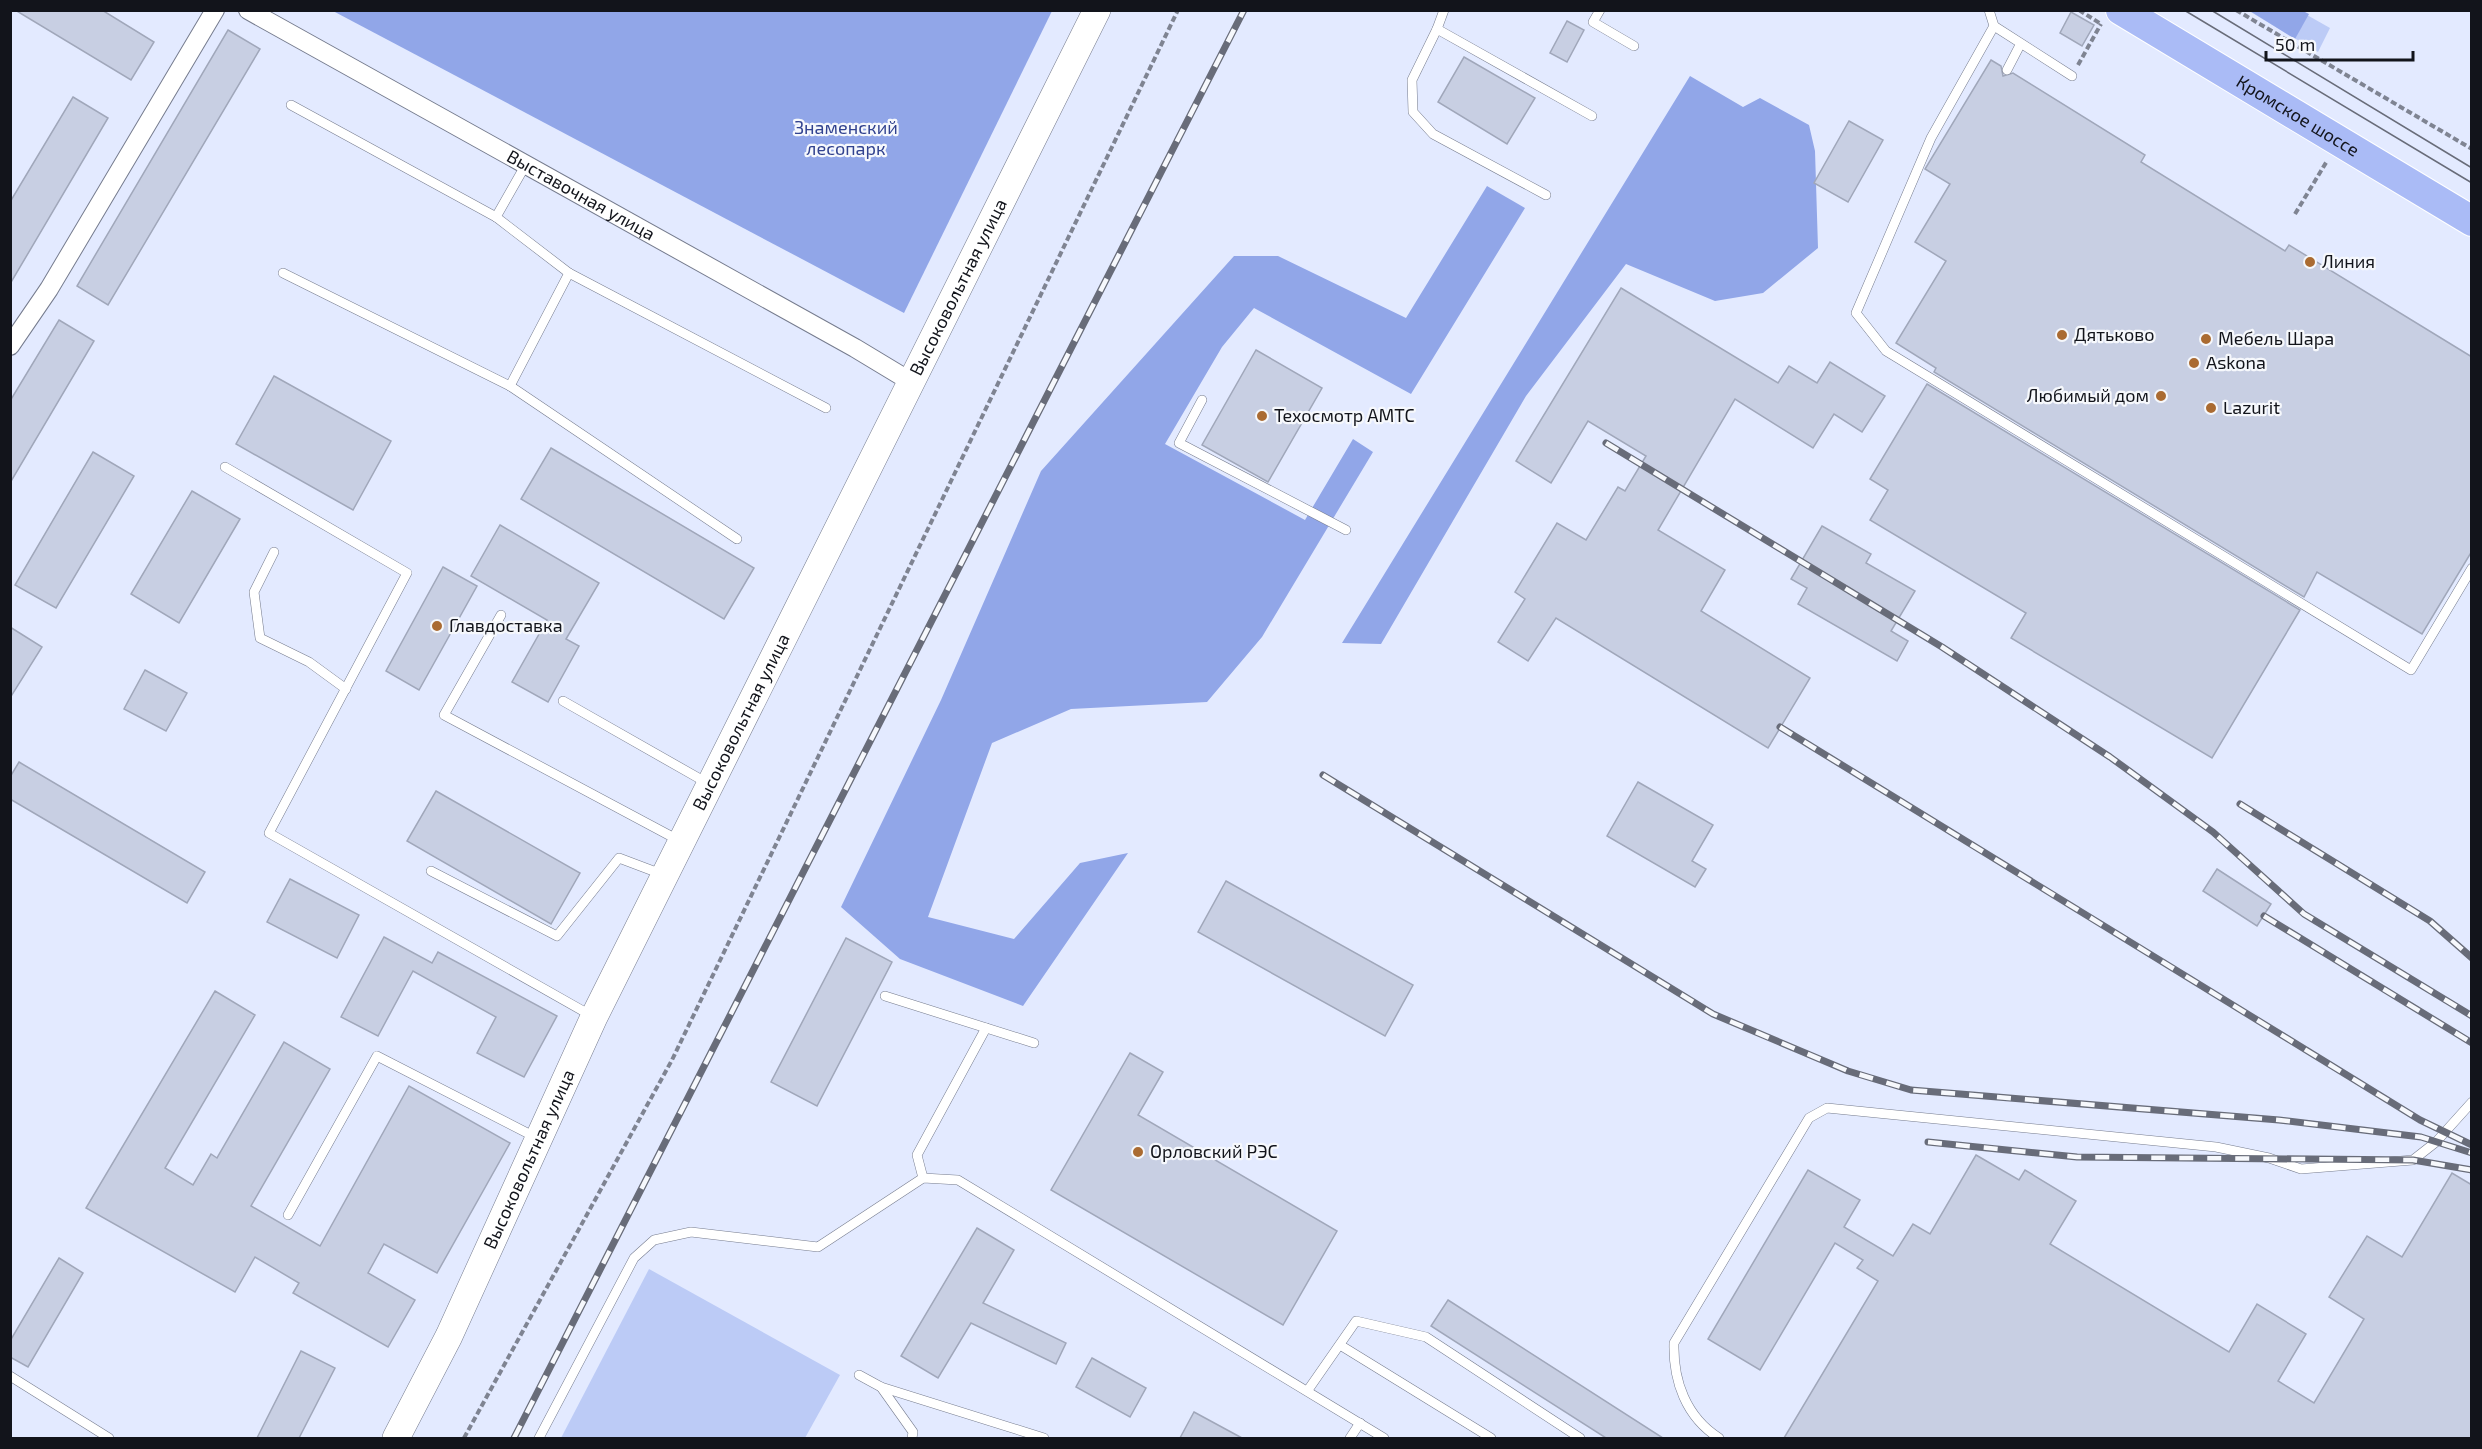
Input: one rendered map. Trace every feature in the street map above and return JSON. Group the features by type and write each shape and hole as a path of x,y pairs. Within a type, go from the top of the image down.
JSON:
{"main road":[{"name":"Высоковольтная улица","path":"396,1438 449,1336 594,1017 913,383 1097,10"},
{"name":"Кромское шоссе","path":"2111,17 2472,221"}],"street":[{"path":"10,346 49,289 215,10"},
{"name":"Выставочная улица","path":"248,10 855,348 913,383"}],"lane":[{"path":"1444,10 1412,80 1413,112 1433,134 1546,195"},
{"path":"1600,10 1593,22 1634,46"},
{"path":"1989,10 1994,26 2020,45 2072,76"},
{"path":"1994,26 1931,138 1856,313 1886,351 2411,670 2472,568"},
{"path":"1437,29 1592,117"},
{"path":"2007,70 2020,45"},
{"path":"291,105 496,217 569,273 826,408"},
{"path":"496,217 525,166"},
{"path":"283,273 510,386 737,539"},
{"path":"510,386 569,273"},
{"path":"1203,400 1179,442 1346,530"},
{"path":"225,467 407,573 269,833 594,1017"},
{"path":"274,552 254,592 260,638 309,662 346,689"},
{"path":"501,615 444,715 682,843"},
{"path":"563,701 711,785"},
{"path":"431,872 557,936 619,858 666,876"},
{"path":"885,996 1034,1043"},
{"path":"923,1178 917,1155 986,1028"},
{"path":"288,1215 377,1056 539,1139"},
{"path":"1719,1438 1707,1430 1683,1400 1674,1368 1674,1343 1809,1118 1827,1108 2216,1147 2269,1158 2301,1169 2413,1160 2436,1142 2472,1102"},
{"path":"539,1438 634,1258 654,1240 690,1232 818,1247 923,1178 958,1180 1384,1438"},
{"path":"1308,1390 1356,1321 1426,1337 1580,1438"},
{"path":"1340,1345 1491,1438"},
{"path":"859,1375 881,1387 1044,1438"},
{"path":"10,1376 109,1438"},
{"path":"881,1387 913,1432 912,1438"},
{"path":"1350,1438 1360,1423"}],"path":[{"path":"464,1438 672,1060 1178,10"},
{"path":"2236,10 2472,149"},
{"path":"2072,76 2111,17"},
{"path":"2295,214 2327,160"}],"shaded area":[{"path":"2249,11 2300,11 2330,28 2318,52"},
{"path":"649,1269 840,1375 805,1438 561,1438"}],"green space":[{"name":"Знаменский лесопарк","path":"333,11 1052,11 904,313"},
{"path":"2250,11 2303,11 2309,14 2295,39"},
{"path":"1690,76 1743,107 1760,98 1809,125 1815,151 1818,248 1763,293 1715,301 1626,264 1526,396 1381,644 1342,643"},
{"path":"1487,186 1525,208 1411,394 1254,308 1222,347 1165,444 1305,520 1353,439 1373,452 1262,637 1207,702 1071,709 992,743 928,917 1014,939 1080,863 1128,853 1023,1006 900,959 841,907 941,700 1041,471 1234,256 1278,256 1406,318"}],"building":[{"path":"15,10 102,10 154,42 131,80"},
{"path":"2071,12 2094,25 2082,46 2060,33"},
{"path":"1567,21 1584,30 1567,62 1550,53"},
{"path":"228,30 260,49 108,305 77,286"},
{"path":"1464,57 1535,98 1507,144 1438,102"},
{"path":"1991,60 2001,66 2003,76 2013,73 2145,155 2141,162 2285,251 2289,245 2472,357 2472,551 2422,634 2317,572 2304,597 1934,372 1936,368 1896,343 1946,261 1915,242 1950,184 1925,169"},
{"path":"73,97 108,118 10,284 10,202"},
{"path":"1849,121 1883,140 1848,202 1814,183"},
{"path":"1621,288 1778,383 1789,366 1817,383 1830,362 1885,396 1862,432 1834,414 1813,448 1735,399 1658,530 1725,570 1701,611 1810,678 1768,748 1556,618 1528,661 1498,642 1525,599 1515,592 1557,523 1586,540 1618,487 1625,491 1646,456 1588,421 1551,483 1516,461"},
{"path":"59,320 94,341 10,483 10,401"},
{"name":"Техосмотр АМТС","path":"1256,350 1322,388 1268,482 1202,445"},
{"path":"274,376 391,441 353,510 236,444"},
{"path":"1927,384 2300,610 2212,758 2011,638 2026,613 1870,520 1888,490 1870,479"},
{"path":"551,448 754,568 724,619 521,499"},
{"path":"93,452 134,476 56,608 15,585"},
{"path":"192,491 240,519 179,623 131,594"},
{"path":"500,525 599,583 566,639 579,646 548,702 512,682 547,620 471,576"},
{"path":"1822,526 1871,554 1866,563 1915,591 1891,631 1908,641 1897,661 1798,604 1807,588 1791,579"},
{"path":"443,567 477,586 419,690 386,671"},
{"path":"10,627 42,647 10,698"},
{"path":"145,670 187,693 166,731 124,709"},
{"path":"19,762 205,872 187,903 10,799 10,777"},
{"path":"1638,782 1713,825 1692,861 1706,869 1695,887 1607,836"},
{"path":"436,791 580,873 551,924 407,841"},
{"path":"2217,869 2271,904 2257,926 2203,891"},
{"path":"290,879 359,915 337,958 267,922"},
{"path":"1226,881 1413,985 1385,1036 1198,932"},
{"path":"384,937 432,963 438,952 557,1016 524,1077 477,1053 496,1017 413,971 378,1036 341,1017"},
{"path":"846,938 892,962 817,1106 771,1082"},
{"path":"215,991 255,1015 165,1168 193,1185 211,1154 217,1158 284,1042 330,1069 251,1206 320,1246 409,1086 510,1143 437,1273 384,1244 368,1273 415,1300 388,1347 293,1293 299,1283 255,1257 235,1292 86,1208"},
{"name":"Орловский РЭС","path":"1130,1053 1163,1072 1138,1115 1337,1231 1283,1325 1051,1190"},
{"path":"1976,1155 2019,1180 2025,1170 2076,1201 2050,1244 2229,1352 2257,1304 2306,1334 2278,1381 2314,1403 2364,1319 2329,1297 2367,1236 2402,1257 2452,1173 2472,1185 2472,1438 1784,1438 1878,1281 1857,1268 1863,1260 1835,1243 1760,1370 1708,1339 1808,1170 1860,1200 1844,1227 1893,1256 1913,1224 1930,1234"},
{"path":"977,1228 1014,1250 983,1303 1066,1343 1056,1364 971,1323 938,1378 901,1356"},
{"path":"59,1258 83,1273 28,1367 10,1357 10,1341"},
{"path":"1448,1300 1663,1438 1606,1438 1431,1326"},
{"path":"301,1351 335,1368 299,1438 257,1438"},
{"path":"1092,1358 1146,1388 1130,1417 1076,1387"},
{"path":"1194,1412 1242,1438 1180,1438"}],"tram line":[{"path":"2184,10 2472,183"},
{"path":"2211,10 2472,168"}],"railway":[{"path":"514,1438 1244,10"},
{"path":"1606,443 1942,647 2110,757 2213,832 2304,914 2472,1016"},
{"path":"1780,727 2420,1120 2472,1145"},
{"path":"1323,775 1713,1014 1848,1071 1911,1090 2279,1120 2421,1137 2472,1153"},
{"path":"2240,804 2430,921 2472,958"},
{"path":"2264,916 2472,1043"},
{"path":"1928,1142 2077,1157 2413,1160 2472,1170"}],"place":[{"name":"Линия","path":"2310,262"},
{"name":"Дятьково","path":"2062,335"},
{"name":"Мебель Шара","path":"2206,339"},
{"name":"Askona","path":"2194,363"},
{"name":"Любимый дом","path":"2161,396"},
{"name":"Lazurit","path":"2211,408"},
{"name":"Техосмотр АМТС","path":"1262,416"},
{"name":"Главдоставка","path":"437,626"},
{"name":"Орловский РЭС","path":"1138,1152"}]}
